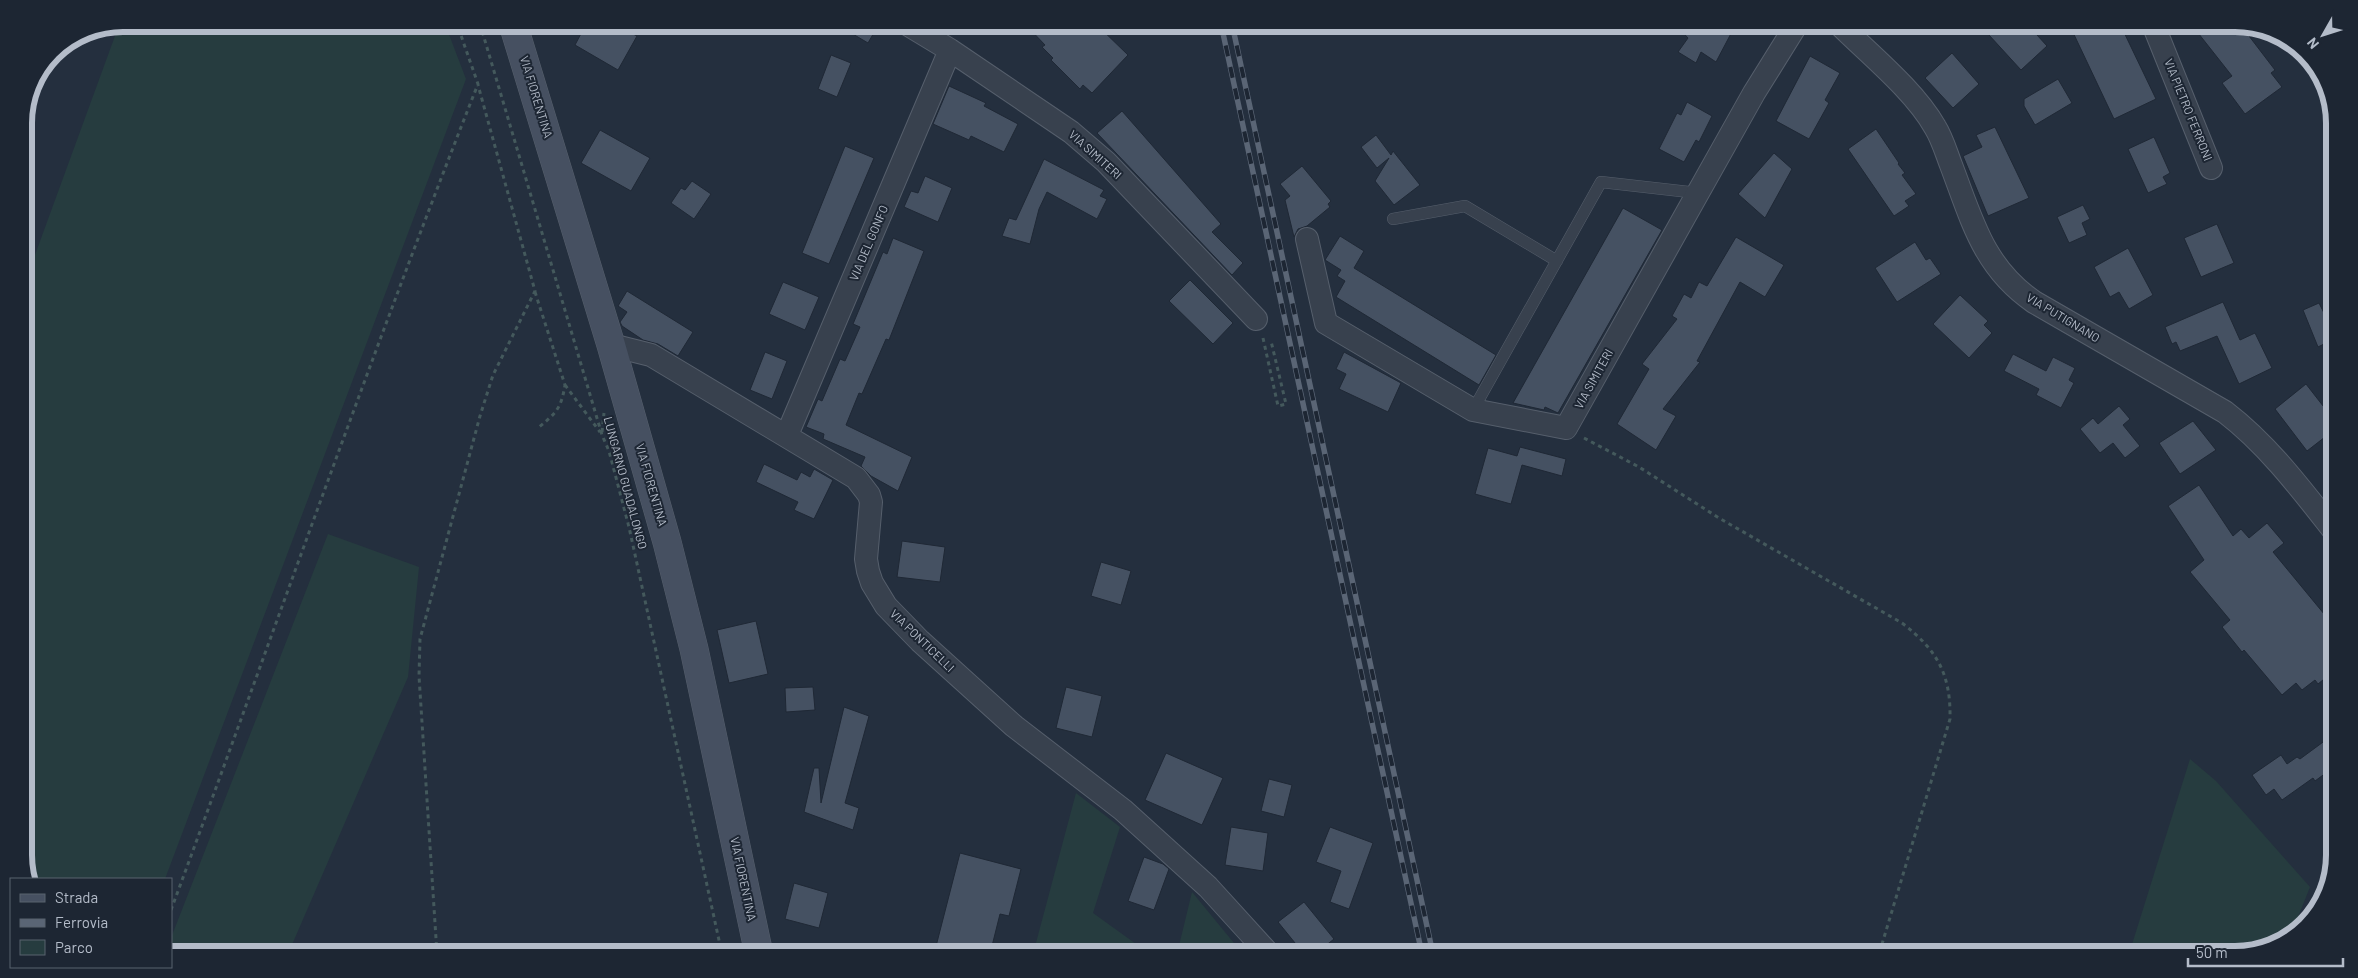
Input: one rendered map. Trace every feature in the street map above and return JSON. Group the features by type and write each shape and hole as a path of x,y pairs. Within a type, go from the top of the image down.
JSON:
{"main road":[{"name":"VIA FIORENTINA","path":"515,32 611,345 667,542 694,649 757,946"}],"street":[{"name":"VIA SIMITERI","path":"920,32 1071,132 1106,162 1256,319"},
{"name":"VIA SIMITERI","path":"1566,428 1754,93 1792,32"},
{"name":"VIA PUTIGNANO","path":"1847,32 1913,98 1935,127 1984,250 2007,279 2034,302 2225,412 2238,422 2288,473 2326,520"},
{"name":"VIA PIETRO FERRONI","path":"2156,32 2211,168"},
{"name":"VIA DEL GONFO","path":"787,436 950,50"},
{"path":"1307,239 1326,323 1473,410 1566,428"},
{"name":"VIA PONTICELLI","path":"611,345 651,355 851,475 862,485 869,495 872,510 866,559 868,570 879,596 902,624 1014,726 1123,810 1194,874 1263,946"}],"lane":[{"path":"1473,410 1601,182 1698,193"},
{"path":"1393,219 1465,206 1557,261"}],"path":[{"path":"460,32 478,84 535,291 565,385 602,435"},
{"name":"LUNGARNO GUADALONGO","path":"482,32 602,435 609,451 629,527 720,946"},
{"path":"172,907 284,605 379,338 478,84"},
{"path":"436,946 419,676 420,639 488,392 511,336 535,291"},
{"path":"1256,319 1259,322 1278,406 1286,404 1271,342"},
{"path":"538,428 557,413 563,401 565,385"},
{"path":"1566,428 1639,467 1719,518 1902,623 1927,645 1938,661 1950,696 1950,719 1882,946"}],"green space":[{"path":"448,32 466,79 165,878 36,878 34,872 33,260 116,33"},
{"path":"328,534 419,567 408,677 291,946 172,946 172,935"},
{"path":"2190,759 2216,781 2310,887 2297,920 2269,939 2234,946 2132,946"},
{"path":"1076,793 1120,827 1093,913 1139,946 1035,946"},
{"path":"1192,892 1236,946 1179,946"}],"building":[{"path":"582,32 629,32 637,36 618,70 575,45"},
{"path":"849,32 874,32 868,43"},
{"path":"1033,32 1104,32 1128,55 1092,93 1083,85 1080,89 1051,60 1053,58 1042,47 1045,45"},
{"path":"1682,32 1732,32 1716,62 1701,52 1696,63 1678,52 1688,38"},
{"path":"1993,32 2034,32 2047,46 2021,70 1989,35"},
{"path":"2073,32 2124,32 2156,99 2114,119"},
{"path":"2197,32 2252,34 2249,36 2275,70 2271,73 2282,87 2245,114 2222,83 2232,76"},
{"path":"1952,53 1979,84 1953,108 1925,78"},
{"path":"831,55 851,63 837,97 818,89"},
{"path":"1810,56 1840,73 1825,100 1829,103 1809,139 1776,121"},
{"path":"2058,79 2072,103 2035,125 2024,106 2024,99"},
{"path":"949,86 986,103 984,106 1018,124 1004,152 971,136 969,140 933,124"},
{"path":"1687,102 1712,116 1699,142 1696,140 1684,162 1659,149 1677,113 1681,115"},
{"path":"1122,111 1221,224 1212,232 1243,263 1232,275 1097,133"},
{"path":"1995,127 2029,198 1988,216 1963,156 1982,147 1976,135"},
{"path":"1876,129 1905,173 1902,175 1916,194 1905,201 1909,206 1894,216 1848,149"},
{"path":"600,130 650,158 631,191 581,163"},
{"path":"1376,135 1391,155 1393,151 1420,185 1394,205 1375,181 1389,158 1377,168 1361,147"},
{"path":"2154,137 2170,173 2163,177 2167,184 2148,193 2128,149"},
{"path":"845,146 874,158 829,264 802,253"},
{"path":"1774,153 1792,169 1765,218 1738,194"},
{"path":"1044,159 1104,190 1100,196 1107,199 1097,219 1047,192 1039,209 1030,244 1002,236 1009,218 1016,220"},
{"path":"1302,166 1331,201 1328,204 1330,207 1307,226 1298,229 1294,237 1285,200 1290,196 1280,184"},
{"path":"925,176 952,188 938,222 904,207 911,191 918,193"},
{"path":"692,181 711,194 694,219 671,203 681,188 685,190"},
{"path":"2083,205 2090,219 2082,223 2087,235 2069,243 2057,217"},
{"path":"1623,208 1662,230 1558,413 1545,407 1544,410 1513,403"},
{"path":"2217,224 2234,263 2201,277 2184,238"},
{"path":"1340,236 1364,251 1354,268 1496,355 1479,385 1336,297 1345,281 1337,276 1341,270 1325,260"},
{"path":"1736,237 1784,265 1765,297 1740,282 1697,361 1700,362 1663,409 1676,416 1656,450 1617,424 1649,369 1642,364 1677,319 1672,316 1684,294 1691,298 1699,282 1707,286"},
{"path":"893,238 924,251 889,340 886,339 862,394 859,393 846,425 912,457 898,491 871,476 861,466 865,457 823,439 824,434 806,427 818,399 822,401 840,359 845,361 860,327 853,324 883,252 887,254"},
{"path":"1915,242 1926,260 1930,258 1941,274 1897,302 1875,268"},
{"path":"2128,248 2153,295 2129,309 2119,292 2110,297 2094,267"},
{"path":"1190,280 1233,323 1213,344 1169,301"},
{"path":"783,282 819,297 805,330 769,314"},
{"path":"627,291 693,332 678,356 658,344 643,340 622,326 620,322 627,312 618,306"},
{"path":"1960,295 1988,321 1984,325 1992,333 1969,358 1933,324"},
{"path":"2223,302 2240,340 2255,333 2272,368 2239,384 2217,336 2180,351 2176,342 2172,344 2165,327"},
{"path":"2319,303 2325,312 2325,343 2318,347 2303,310"},
{"path":"765,352 787,361 772,399 750,390"},
{"path":"1344,352 1401,383 1388,412 1339,389 1346,374 1336,369"},
{"path":"2013,354 2046,371 2053,357 2075,368 2069,380 2074,383 2061,408 2036,395 2039,389 2004,371"},
{"path":"2306,384 2325,409 2325,437 2307,451 2275,409"},
{"path":"2119,406 2130,419 2123,425 2140,446 2125,458 2113,443 2100,453 2080,429 2093,418 2098,424"},
{"path":"2193,421 2216,450 2180,474 2159,443"},
{"path":"1520,447 1566,459 1562,476 1522,465 1511,504 1475,494 1488,448 1517,456"},
{"path":"764,464 797,480 801,472 810,477 814,469 833,480 814,519 794,510 798,502 756,482"},
{"path":"2199,485 2233,536 2241,529 2249,538 2267,523 2284,543 2273,552 2326,616 2326,678 2318,684 2315,680 2302,690 2296,683 2282,695 2244,650 2242,652 2222,627 2230,620 2190,572 2204,560 2168,506"},
{"path":"902,541 945,547 940,582 897,577"},
{"path":"1101,562 1131,571 1121,605 1091,596"},
{"path":"756,621 768,674 729,683 717,630"},
{"path":"813,687 815,710 786,712 785,688"},
{"path":"1066,687 1102,696 1092,737 1056,728"},
{"path":"844,707 869,716 845,803 859,808 853,830 804,812 814,768 819,768 821,803"},
{"path":"2326,740 2326,773 2315,781 2313,778 2282,800 2274,789 2266,795 2252,775 2281,755 2287,764 2297,757 2300,759"},
{"path":"1166,753 1223,778 1202,825 1145,800"},
{"path":"1269,779 1292,785 1284,817 1261,811"},
{"path":"1231,827 1268,833 1263,871 1225,865"},
{"path":"1330,827 1373,843 1349,909 1330,902 1341,871 1316,862"},
{"path":"960,853 1021,869 1009,916 1000,914 992,946 936,946"},
{"path":"1144,857 1163,864 1169,869 1154,910 1128,901"},
{"path":"794,883 828,893 819,928 785,919"},
{"path":"1304,902 1334,939 1325,946 1298,946 1278,922"}],"railway":[{"path":"1223,32 1420,946"},
{"path":"1234,32 1431,946"}]}
